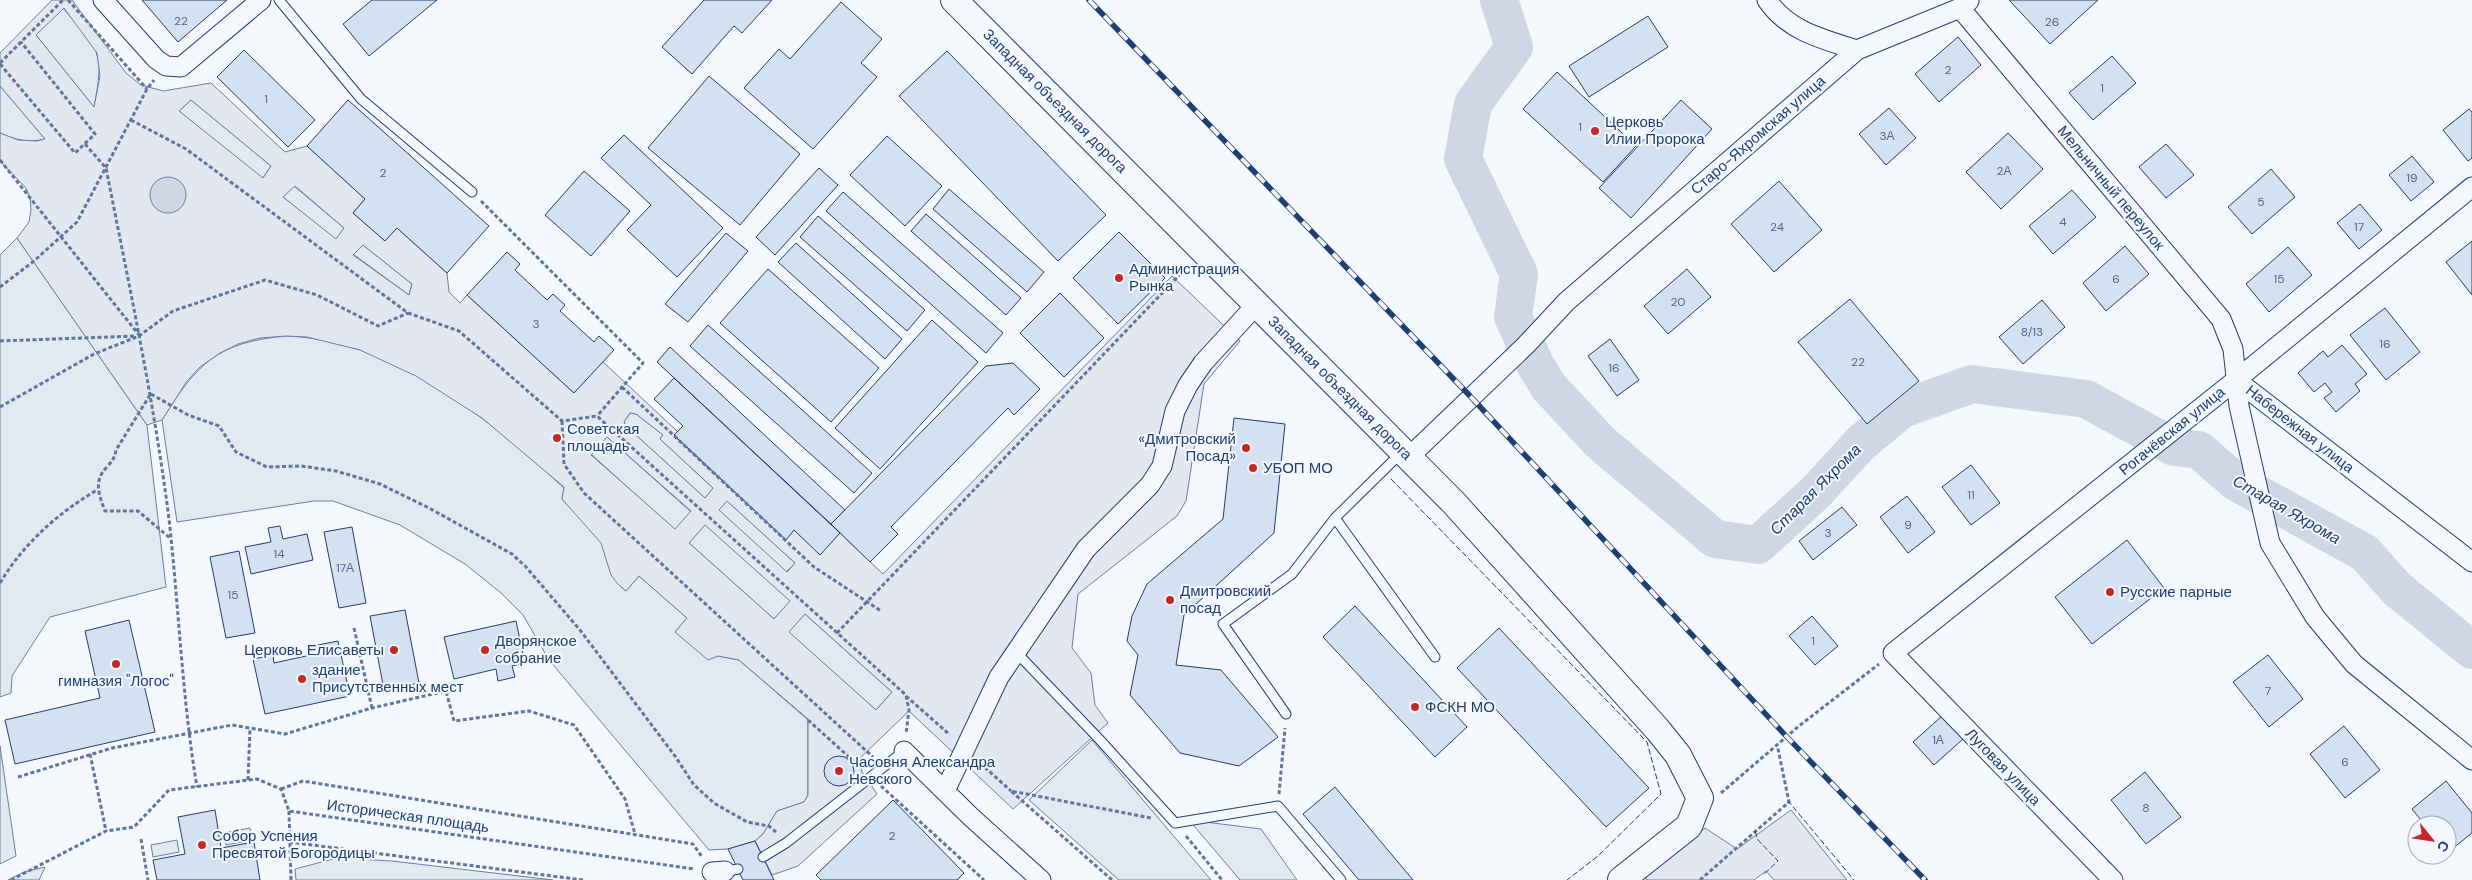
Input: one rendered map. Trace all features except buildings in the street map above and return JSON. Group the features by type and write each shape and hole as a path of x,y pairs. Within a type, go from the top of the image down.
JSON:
{"main road":[{"name":"Западная объездная дорога","path":"954,0 1454,503 1658,730 1709,797"},
{"path":"1621,880 1689,826 1709,797"}],"street":[{"path":"103,0 156,59 166,66 181,67 260,0"},
{"path":"1767,0 1776,14 1803,33 1857,50"},
{"name":"Старо-Яхромская улица","path":"1406,454 1526,345 1566,302 1857,50 1965,4"},
{"name":"Мельничный переулок","path":"1965,4 2221,320 2233,349 2236,380"},
{"name":"Рогачёвская улица","path":"1893,653 2236,380 2472,187"},
{"path":"945,791 999,676 1086,549 1150,485 1162,466 1175,411 1188,386 1204,363 1257,304"},
{"name":"Набережная улица","path":"2236,380 2472,562"},
{"name":"Набережная улица","path":"2236,380 2239,406 2270,543 2315,617 2354,664 2472,760"},
{"name":"Луговая улица","path":"1893,653 2113,880"},
{"path":"904,752 1041,880"}],"lane":[{"path":"279,0 361,99 472,192"},
{"path":"1286,714 1223,624 1292,574 1335,518 1406,454"},
{"path":"1335,518 1435,657"},
{"path":"1016,652 1101,741 1175,823 1278,806 1341,880"},
{"path":"763,857 786,843 904,752"}],"path":[{"path":"21,42 95,134 75,153 0,63 21,42 63,0"},
{"path":"68,0 147,89"},
{"path":"0,287 34,262 76,222 147,89 166,66"},
{"path":"131,120 186,149 408,312 460,331 562,421 564,464 584,493 884,767"},
{"path":"85,144 106,168 151,394 170,539 189,732 197,786"},
{"path":"0,160 139,336"},
{"path":"472,192 643,363 597,416 562,421"},
{"path":"837,633 1190,264"},
{"path":"0,407 94,354 139,336 173,311 265,280 317,294 378,326 408,312"},
{"path":"0,341 139,336"},
{"path":"622,387 814,566 881,611"},
{"path":"151,394 116,450 115,458 100,474 97,490 105,511 138,511 170,539"},
{"path":"151,394 188,416 219,426 236,452 267,467 301,466 336,472 380,484 430,508 512,554 526,567 580,630 675,756 694,785 714,803 747,822 769,826 786,843"},
{"path":"597,416 906,695 909,710 904,752"},
{"path":"0,583 12,563 44,527 75,503 97,490"},
{"path":"354,628 372,708"},
{"path":"1709,797 1893,653"},
{"path":"18,777 90,754 189,732 232,725 285,734 372,708 446,691 454,721 529,710 574,725 625,799 635,834"},
{"path":"1278,806 1286,714"},
{"path":"808,720 984,880"},
{"path":"248,780 250,728"},
{"path":"1700,880 1789,802 1778,744"},
{"path":"90,754 106,831"},
{"path":"11,880 106,831 134,827 169,790 257,779 281,789 303,781 693,844"},
{"path":"281,789 289,812 291,880"},
{"path":"1112,880 1011,791 1175,823 1222,880"},
{"name":"Историческая площадь","path":"289,812 723,873"},
{"path":"141,839 148,880"},
{"path":"289,842 583,880"}],"shaded area":[{"name":"Советская площадь","path":"52,0 72,0 126,73 141,85 163,91 211,83 285,152 307,146 365,199 353,213 385,241 397,228 447,273 449,292 460,303 467,295 574,393 602,361 678,432 674,436 785,539 794,530 820,554 840,533 883,574 1172,276 1240,341 1204,384 1186,501 1177,516 1078,594 1072,648 1091,673 1095,705 1108,723 1013,809 909,711 859,759 862,772 877,794 798,866 772,875 755,841 763,834 777,811 804,802 808,795 808,719 739,660 718,656 708,660 675,632 687,618 639,576 626,591 617,583 611,575 601,543 562,499 564,487 482,418 416,376 360,350 307,337 286,336 260,338 238,344 220,353 200,367 187,381 162,420 147,425 17,238 29,222 30,198 26,188 0,161 0,133 18,140 37,141 45,139 0,86 0,53","holes":["64,8 97,53 100,76 94,107 36,35","191,100 271,166 263,178 179,111","295,186 344,228 336,239 283,197","363,245 412,284 409,295 353,255","630,413 636,414 663,435 660,439 713,488 705,498 626,426 624,422","607,437 691,511 675,529 591,455","727,501 795,563 787,572 719,510","705,525 790,601 774,619 689,543","805,614 892,692 876,710 789,632"]},
{"path":"63,8 92,43 96,52 99,62 99,74 94,107 36,35"},
{"path":"0,86 45,139 22,140 0,133"},
{"path":"191,100 271,166 262,179 179,111"},
{"path":"168,177 175,178 181,182 185,188 185,202 181,208 175,212 168,213 161,212 155,208 151,202 150,195 151,188 155,182 161,178"},
{"path":"294,186 344,228 336,240 283,197"},
{"path":"17,238 147,425 166,587 50,617 12,676 11,693 0,697 0,255"},
{"path":"363,245 412,284 409,295 353,254"},
{"path":"286,336 326,341 365,352 402,367 437,387 471,410 564,488 562,499 589,526 602,543 615,580 626,591 639,576 687,618 675,632 718,656 739,660 808,720 808,795 804,802 777,811 763,834 755,841 728,849 709,850 549,660 523,615 501,593 465,564 400,525 333,501 314,501 177,522 162,420 187,384 212,359 226,350 243,344"},
{"path":"630,413 636,414 663,435 660,439 713,488 705,498 626,426 624,422"},
{"path":"607,437 691,512 675,530 591,454"},
{"path":"727,501 795,563 786,572 718,510"},
{"path":"705,524 791,601 774,619 689,543"},
{"path":"805,614 892,692 876,710 788,632"},
{"path":"1092,740 1211,880 1119,880 1029,800"},
{"path":"0,746 16,856 0,864"},
{"path":"1791,810 1847,880 1774,880 1766,871 1754,880 1647,880 1641,873 1705,828 1737,849"},
{"path":"1189,820 1261,829 1297,880 1240,880"},
{"path":"250,828 252,840 226,845 223,833"},
{"path":"177,840 179,852 153,857 151,845"},
{"path":"337,858 392,861 553,880 296,880 295,869"},
{"path":"45,867 39,880 8,880 24,872"}],"waterway":[{"name":"Старая Яхрома","path":"1499,0 1514,47 1473,104 1463,159 1519,274 1513,317 1536,366 1549,387 1600,442 1715,539 1758,545 1816,492 1861,443 1902,409 1972,384 2086,399 2174,447 2199,450 2236,482 2365,553 2397,589 2472,650"}],"railway":[{"path":"1089,0 1471,397 1786,736 1925,880"}],"fence":[{"path":"1391,479 1647,742 1661,794 1598,856 1567,880"},
{"path":"1787,803 1789,802 1854,880"},
{"path":"1755,831 1758,840 1778,861 1763,875"}],"place":[{"name":"Церковь Илии Пророка","path":"1595,131"},
{"name":"Администрация Рынка","path":"1119,278"},
{"name":"Советская площадь","path":"557,438"},
{"name":"«Дмитровский Посад»","path":"1246,448"},
{"name":"УБОП МО","path":"1253,468"},
{"name":"Русские парные","path":"2110,592"},
{"name":"Дмитровский посад","path":"1170,600"},
{"name":"Церковь Елиcаветы","path":"394,650"},
{"name":"Дворянское собрание","path":"485,650"},
{"name":"гимназия \"Логос\"","path":"116,664"},
{"name":"здание Присутственных мест","path":"302,679"},
{"name":"ФСКН МО","path":"1415,707"},
{"name":"Часовня Александра Невского","path":"839,771"},
{"name":"Собор Успения Пресвятой Богородицы","path":"202,845"}]}
